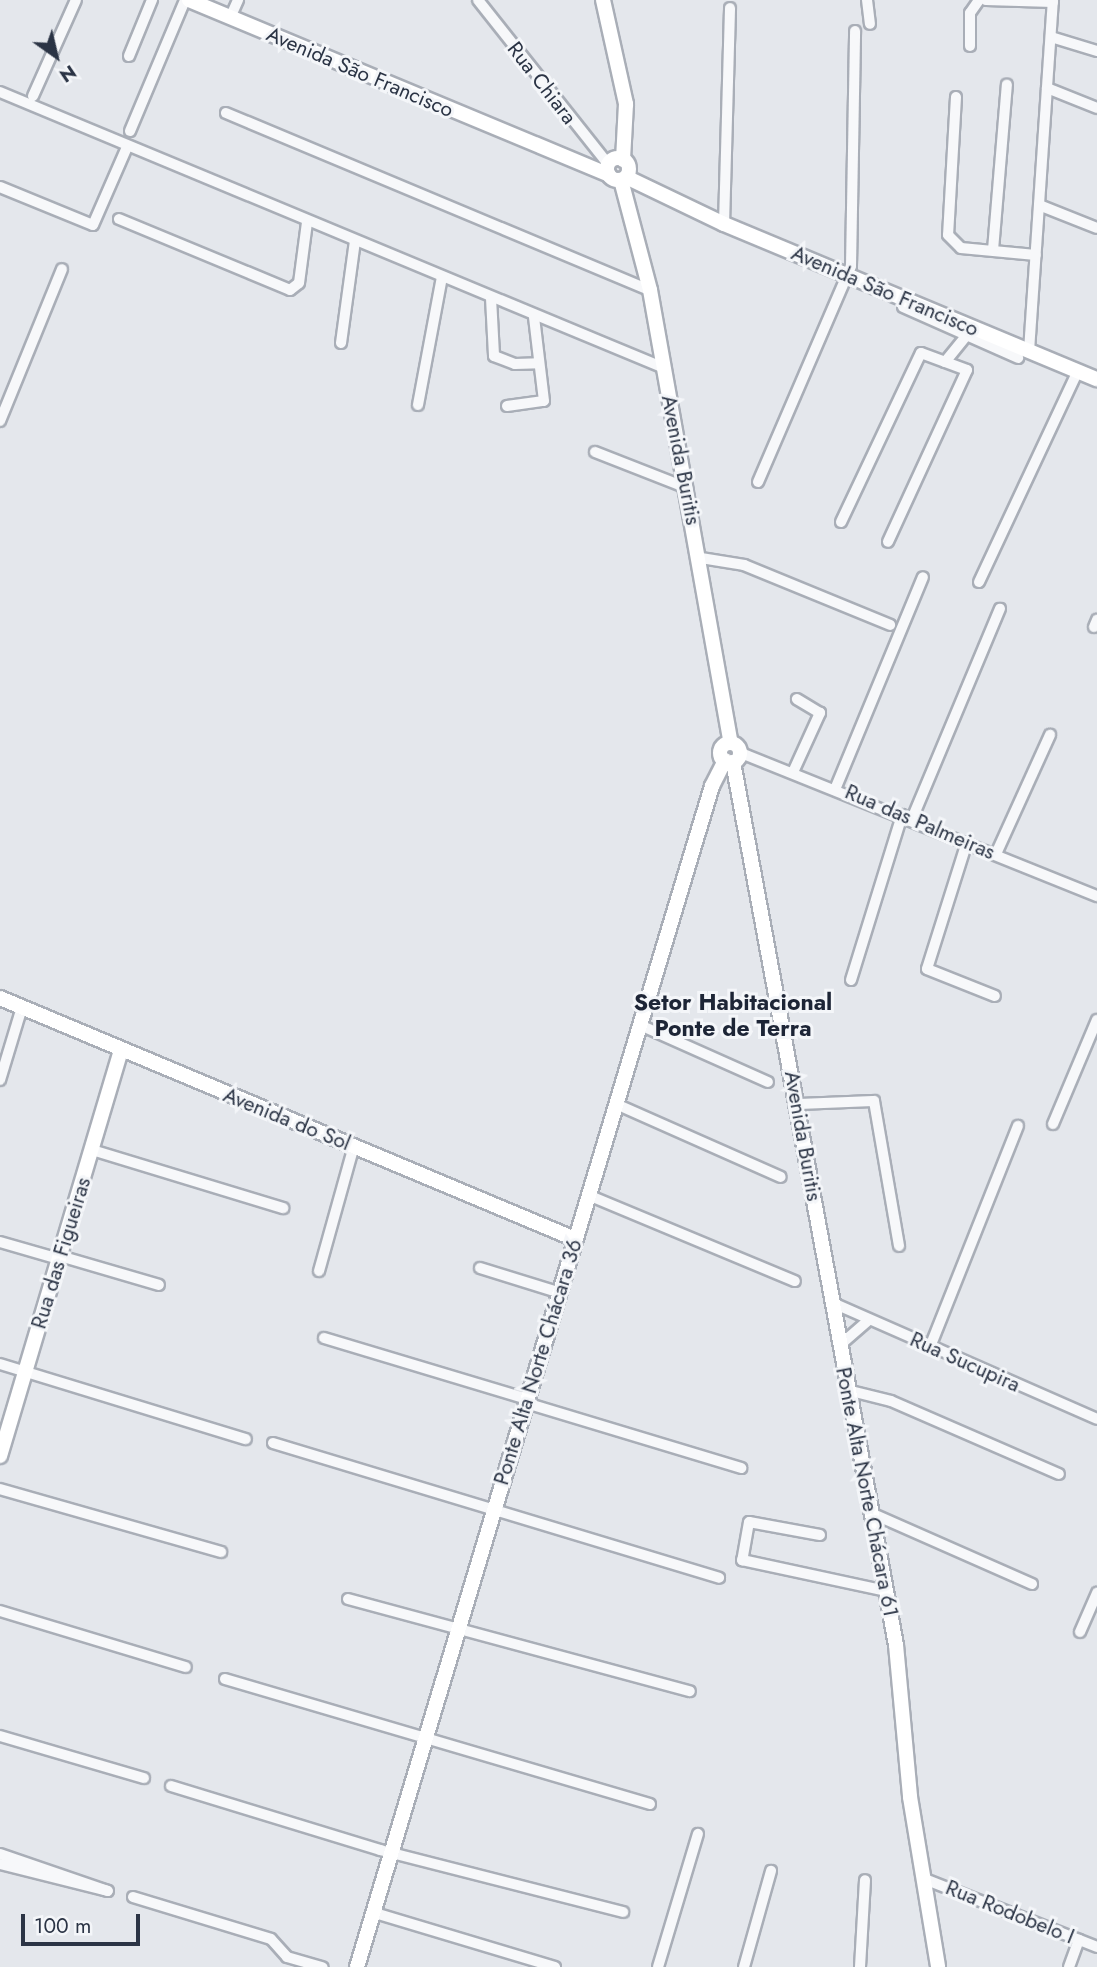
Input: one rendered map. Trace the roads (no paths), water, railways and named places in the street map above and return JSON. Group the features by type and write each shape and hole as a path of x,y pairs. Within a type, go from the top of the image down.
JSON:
{"street":[{"path":"33,96 76,0"},
{"path":"129,56 152,0"},
{"path":"130,131 187,0"},
{"name":"Avenida São Francisco","path":"187,0 619,170 674,201 849,276 969,333 1076,377 1097,379"},
{"path":"230,18 238,0"},
{"name":"Rua Chiara","path":"478,0 619,170"},
{"name":"Avenida Buritis","path":"603,0 626,104 619,170 650,290 701,558 733,755 833,1303"},
{"path":"867,0 870,24"},
{"path":"970,46 970,13 979,0"},
{"path":"986,0 1053,1 1035,255 1024,355"},
{"path":"724,224 730,8"},
{"path":"758,481 849,276 855,31"},
{"path":"1051,37 1097,51"},
{"path":"993,250 1007,85"},
{"path":"1047,88 1097,108"},
{"path":"0,92 534,317 664,368"},
{"path":"956,97 948,236 961,248 1035,255"},
{"path":"226,113 650,290"},
{"path":"0,187 93,225 127,147"},
{"path":"1039,205 1097,228"},
{"path":"119,219 290,290 299,283 307,222"},
{"path":"341,342 355,241"},
{"path":"0,421 62,269"},
{"path":"418,405 442,277"},
{"path":"491,298 494,356 539,363"},
{"path":"903,307 969,333 945,362"},
{"path":"507,406 544,401 534,317"},
{"path":"841,522 921,353 967,370 888,542"},
{"path":"979,582 1076,377"},
{"path":"595,452 687,488"},
{"path":"701,558 744,565 890,625"},
{"path":"836,787 923,576"},
{"path":"851,980 907,817 1000,609"},
{"path":"794,769 820,713 797,699"},
{"path":"996,853 1050,735"},
{"name":"Rua das Palmeiras","path":"733,755 794,769 1097,895"},
{"name":"Ponte Alta Norte Chácara 36","path":"357,1967 394,1854 425,1738 712,786 733,755"},
{"path":"967,842 927,969 995,996"},
{"name":"Avenida do Sol","path":"0,998 121,1051 575,1238"},
{"path":"0,1080 22,1007"},
{"path":"1053,1124 1097,1020"},
{"path":"640,1024 768,1082"},
{"name":"Rua das Figueiras","path":"0,1456 121,1051"},
{"path":"798,1104 874,1101 899,1246"},
{"path":"616,1104 781,1177"},
{"path":"930,1347 1018,1126"},
{"path":"319,1271 354,1146"},
{"path":"92,1150 283,1208"},
{"path":"588,1195 795,1281"},
{"path":"0,1242 159,1285"},
{"path":"480,1268 561,1293"},
{"name":"Rua Sucupira","path":"833,1303 868,1321 1097,1419"},
{"name":"Ponte Alta Norte Chácara 61","path":"833,1303 901,1681 922,1878 938,1967"},
{"path":"840,1345 868,1321"},
{"path":"324,1338 741,1468"},
{"path":"0,1364 246,1439"},
{"path":"847,1390 891,1401 1059,1475"},
{"path":"272,1443 719,1578"},
{"path":"0,1489 221,1552"},
{"path":"871,1513 1032,1584"},
{"path":"820,1535 749,1522 742,1560 886,1591"},
{"path":"1080,1632 1097,1593"},
{"path":"348,1599 460,1624 690,1691"},
{"path":"0,1611 186,1667"},
{"path":"225,1679 650,1804"},
{"path":"0,1736 144,1778"},
{"path":"172,1786 394,1854 623,1912"},
{"path":"658,1967 698,1834"},
{"path":"0,1854 108,1891 0,1864"},
{"path":"744,1967 771,1871"},
{"name":"Rua Rodobelo I","path":"922,1878 1097,1947"},
{"path":"860,1967 865,1880"},
{"path":"133,1897 271,1939 287,1957 323,1967"},
{"path":"375,1913 555,1967"},
{"path":"1069,1967 1079,1940"}],"district":[{"name":"Setor Habitacional Ponte de Terra","path":"733,1015"}]}
